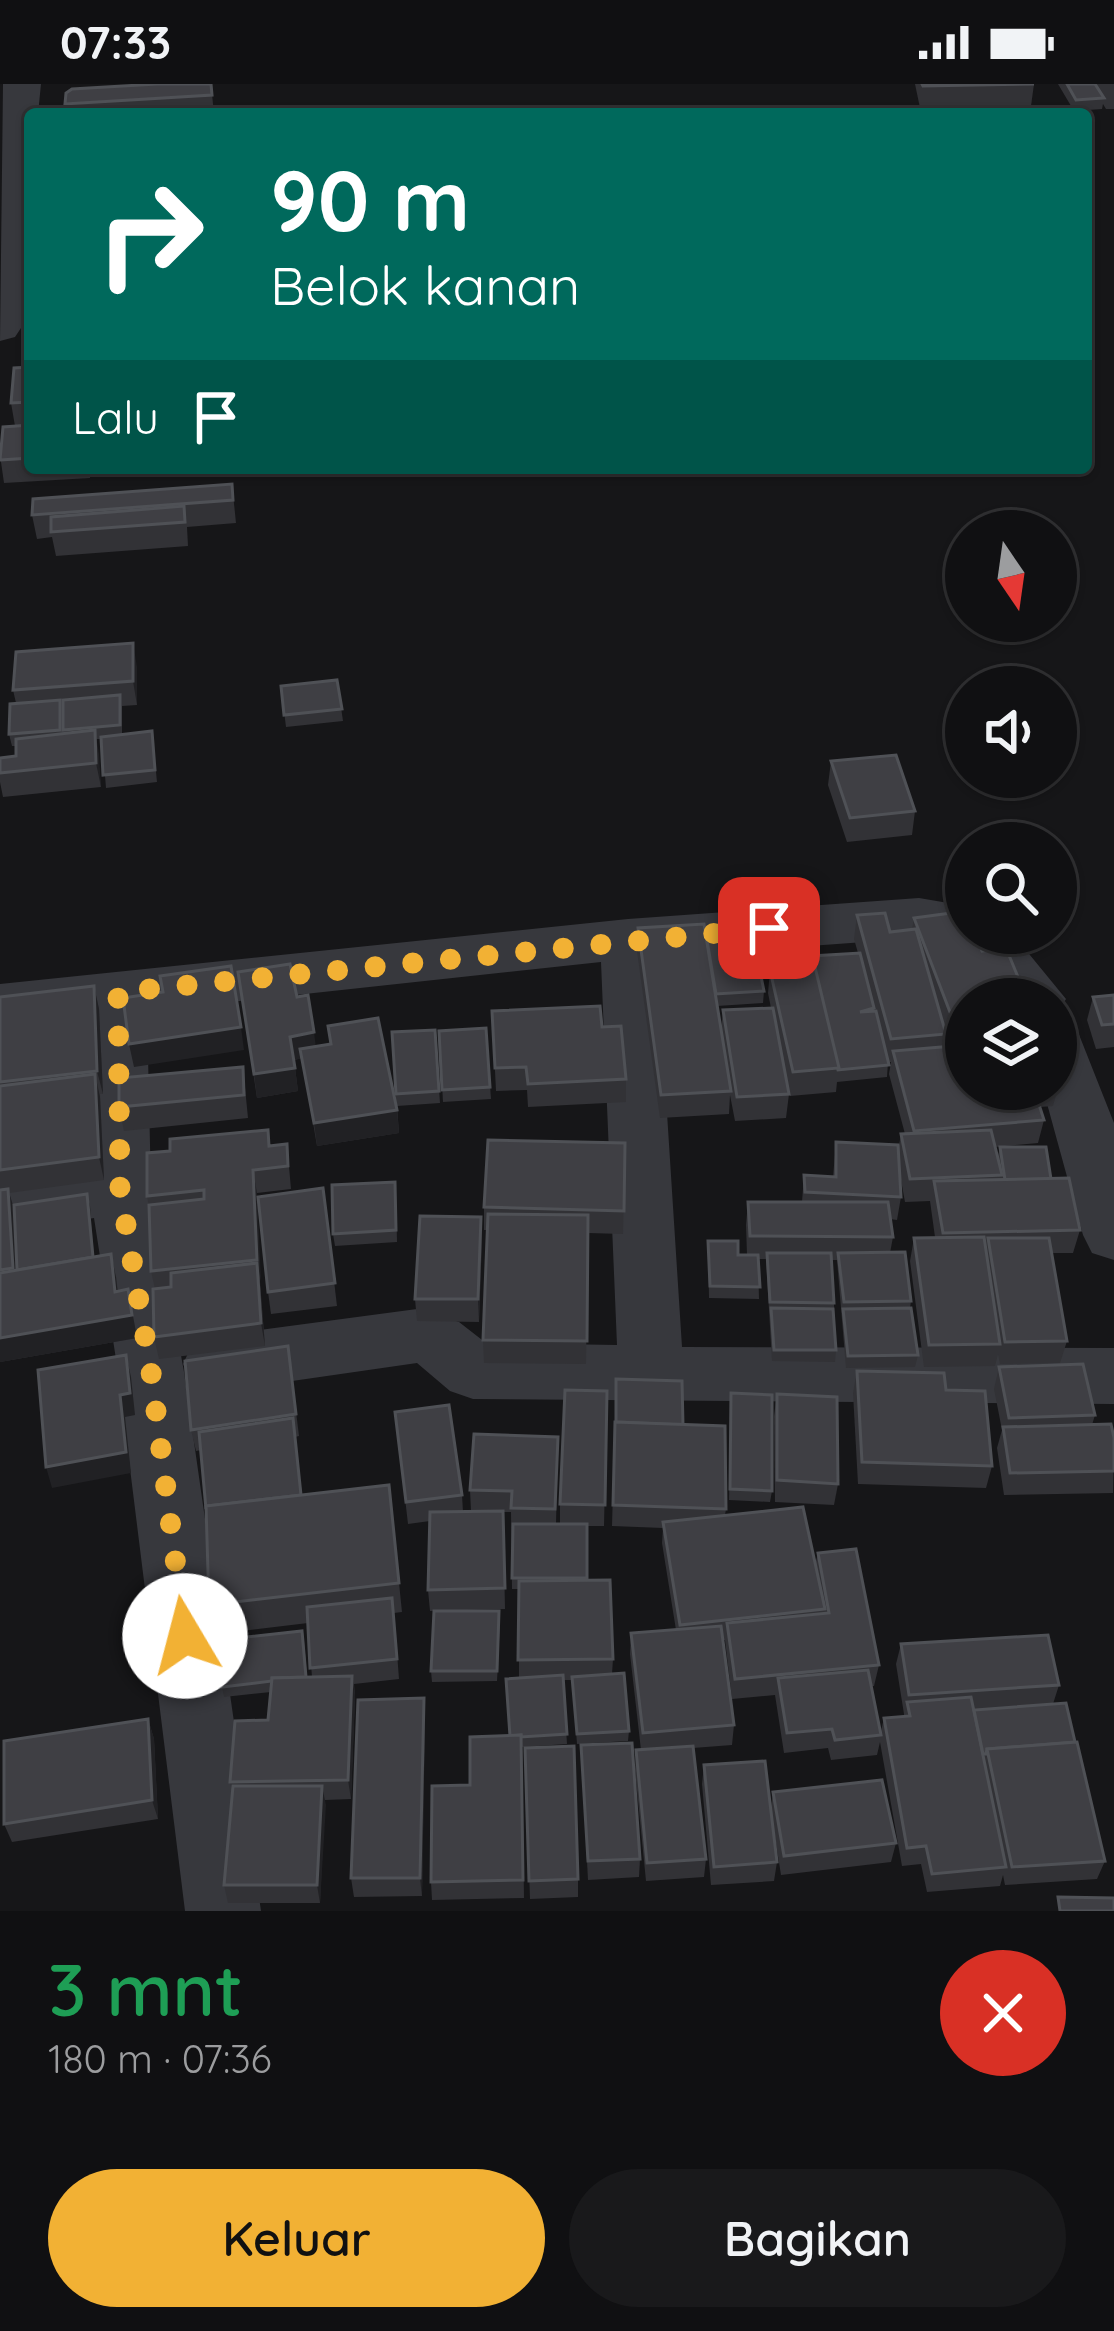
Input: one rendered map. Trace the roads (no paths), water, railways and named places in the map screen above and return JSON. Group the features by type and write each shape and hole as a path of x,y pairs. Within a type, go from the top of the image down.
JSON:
{"street":[{"path":"0,328 22,84"},
{"path":"0,1005 628,939 919,918 945,922"},
{"path":"628,939 650,1350 658,1367 668,1373"},
{"path":"998,954 1019,978"},
{"path":"118,992 120,1189 151,1372 223,1911"},
{"path":"1077,1103 1114,1235"},
{"path":"0,1208 120,1189"},
{"path":"151,1372 417,1336 436,1341 473,1371 1114,1376"}]}
